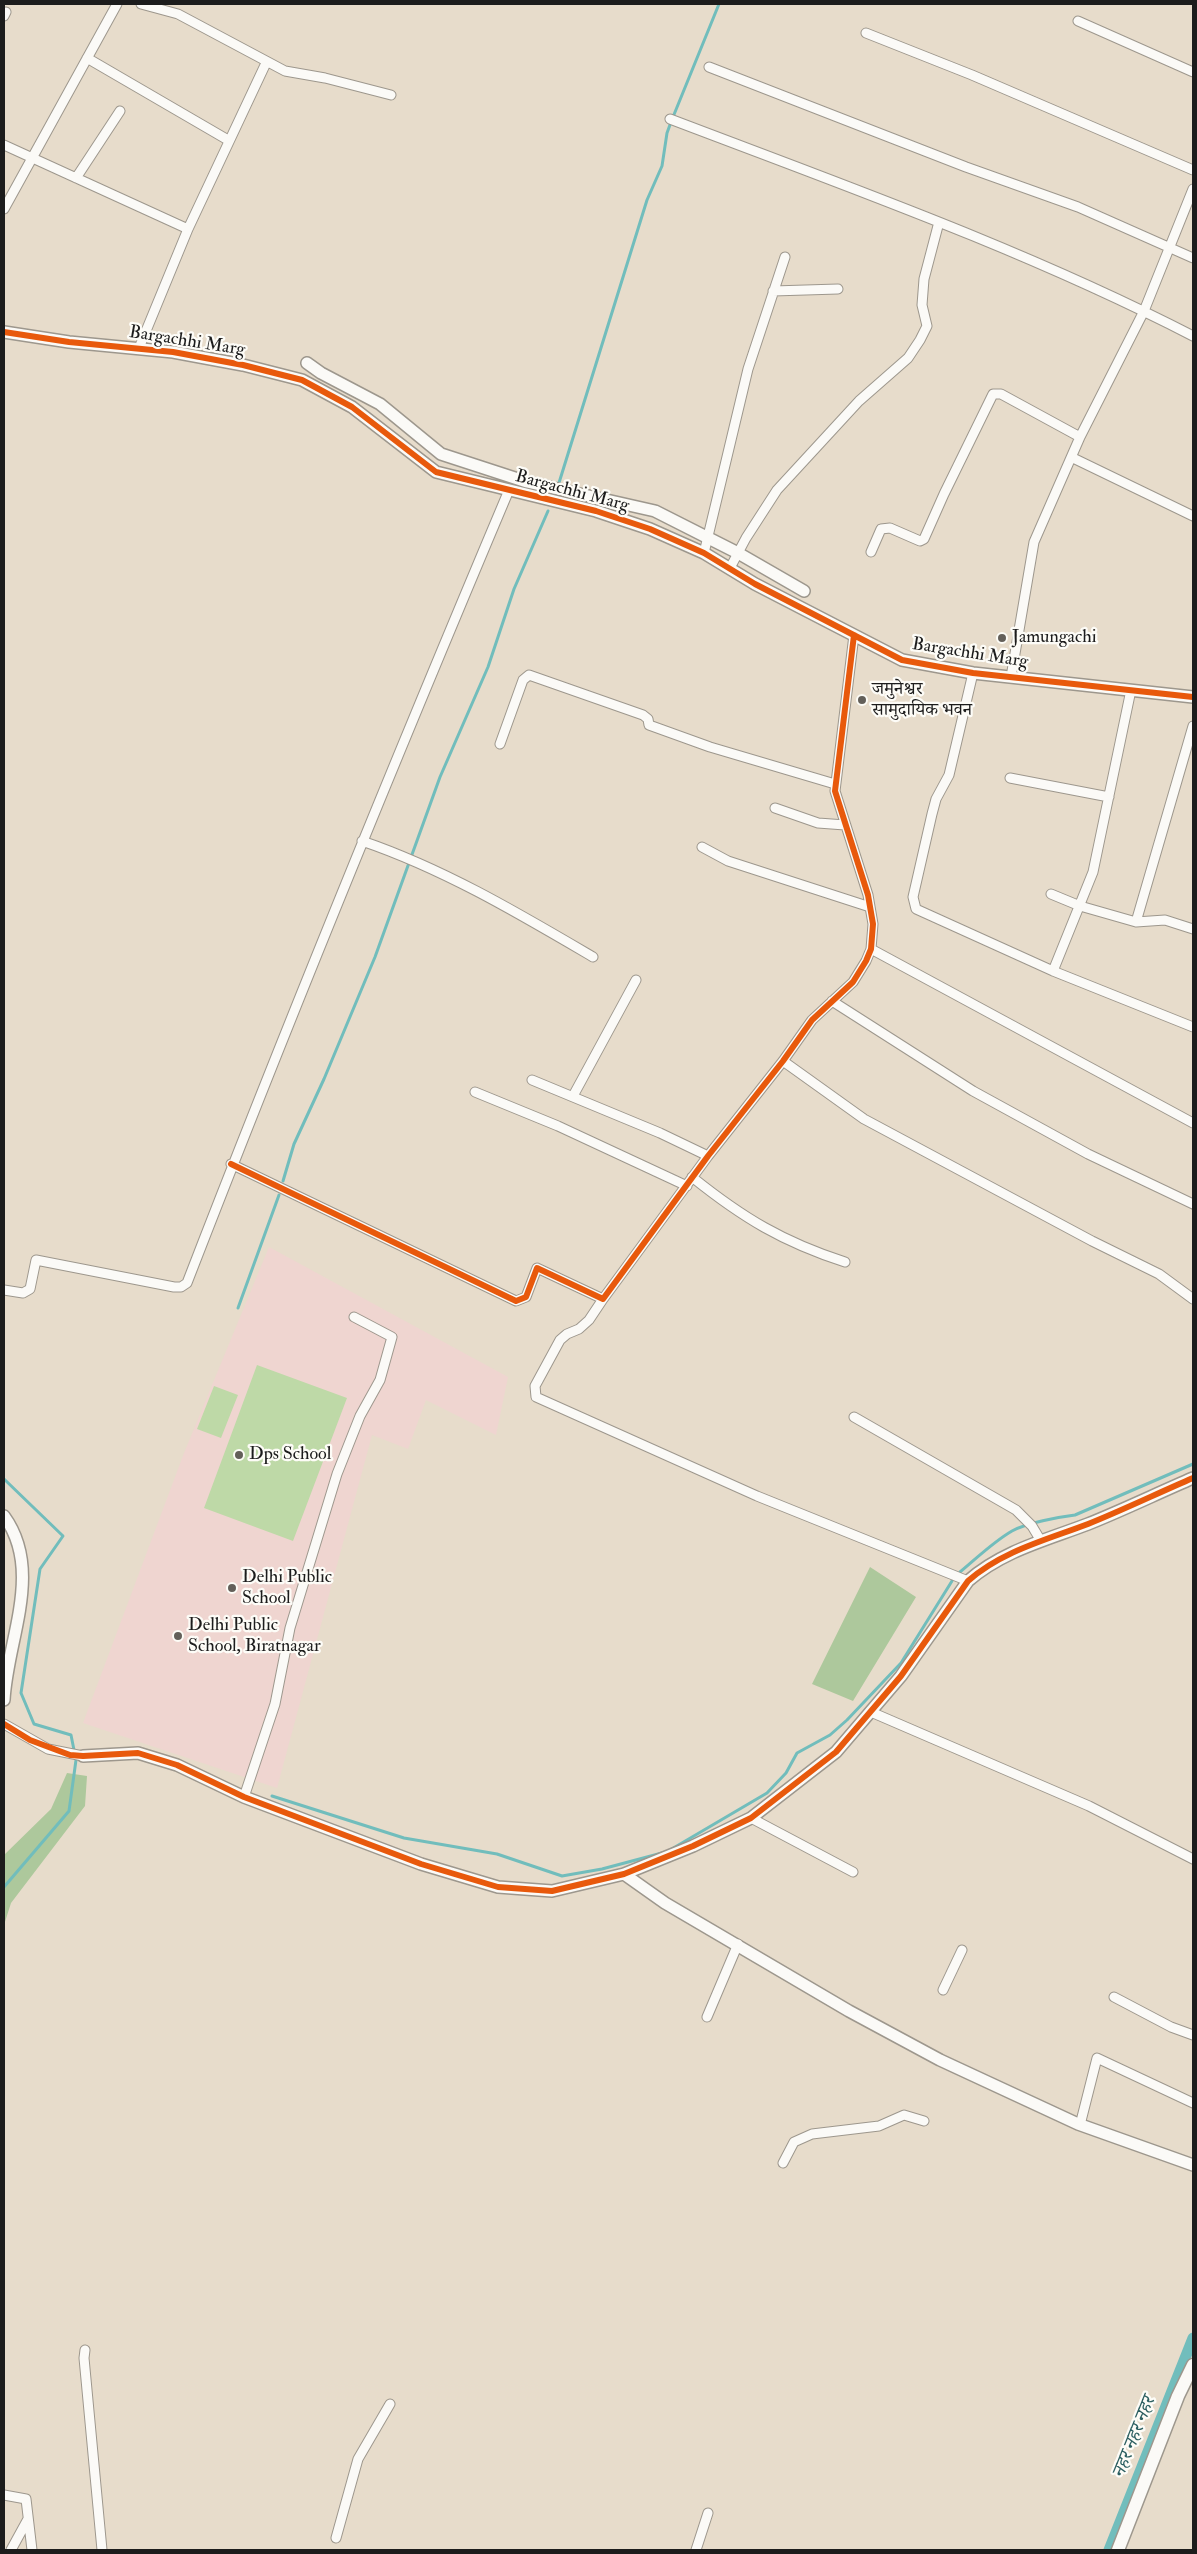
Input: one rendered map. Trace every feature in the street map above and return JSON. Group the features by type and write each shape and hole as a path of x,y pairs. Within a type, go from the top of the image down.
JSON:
{"main road":[{"path":"1118,2550 1178,2396 1193,2364"}],"street":[{"path":"4,209 117,4"},
{"path":"141,4 178,14 266,63 285,71 324,78 391,95"},
{"path":"1078,21 1193,72"},
{"path":"866,33 972,75 1193,170"},
{"path":"87,58 228,140"},
{"path":"139,348 188,229 228,140 266,63"},
{"path":"709,67 966,167 1078,207 1193,258"},
{"path":"76,178 120,111"},
{"path":"670,119 939,222 1144,311 1193,336"},
{"path":"4,145 31,159 188,229"},
{"path":"1011,677 1034,542 1073,458 1080,437 1144,311 1171,248 1193,189"},
{"path":"730,568 777,490 859,402 908,358 920,340 926,326 922,305 924,279 939,222"},
{"path":"704,553 748,369 785,256"},
{"path":"774,291 838,289"},
{"name":"Bargachhi Marg","path":"4,332 69,342 139,348 243,365 302,380 352,406 436,472 605,514 650,529 704,553 755,584 902,660 972,673 1193,697"},
{"path":"308,363 321,373 380,404 441,454 527,482 655,512 708,537 804,591"},
{"path":"871,552 881,529 890,528 920,541 924,539 993,394 1001,394 1080,437"},
{"path":"1073,458 1193,516"},
{"path":"4,1290 23,1293 30,1289 36,1260 181,1287 187,1283 231,1164 362,840 509,490"},
{"path":"854,635 835,784 845,825 870,907 872,924 871,949 860,973 812,1020 784,1061 692,1177 603,1299 590,1320 579,1330 567,1334 560,1340 535,1386 536,1398 757,1496 968,1581"},
{"path":"972,673 949,775 936,799 932,814 913,897 916,909 1054,971 1193,1027"},
{"path":"500,744 523,680 529,675 643,715 648,719 649,725 683,738 835,784"},
{"path":"1054,971 1093,872 1131,690"},
{"path":"1136,922 1193,726"},
{"path":"1010,778 1109,796"},
{"path":"775,808 818,823 845,825"},
{"path":"362,840 426,865 509,908 593,957"},
{"path":"702,848 728,861 870,907"},
{"path":"1051,894 1080,906 1136,922 1165,920 1193,929"},
{"path":"871,949 1193,1123"},
{"path":"573,1096 636,980"},
{"path":"832,1001 973,1091 1088,1154 1193,1204"},
{"path":"784,1061 864,1119 1092,1241 1158,1274 1193,1299"},
{"path":"532,1080 573,1096 708,1156"},
{"path":"475,1092 558,1126 687,1186"},
{"path":"231,1164 516,1302 526,1297 537,1268 603,1299"},
{"path":"692,1177 733,1210 785,1240 845,1262"},
{"path":"244,1797 275,1704 290,1628 337,1474 360,1416 380,1380 392,1337 354,1317"},
{"path":"854,1417 1016,1510 1032,1526 1041,1541"},
{"path":"4,1724 30,1740 70,1755 138,1753 177,1764 244,1797 421,1864 498,1887 552,1891 624,1874 751,1818 836,1752 902,1676 968,1581 981,1570 1009,1552 1089,1523 1193,1478"},
{"path":"4,1516 12,1528 22,1557 21,1600 5,1673 4,1700"},
{"path":"871,1712 1089,1806 1193,1859"},
{"path":"751,1818 853,1872"},
{"path":"624,1874 649,1894 738,1944 849,2011 940,2060 1080,2125 1193,2165"},
{"path":"707,2018 738,1944"},
{"path":"944,1990 962,1950"},
{"path":"1114,1998 1171,2027 1193,2035"},
{"path":"1080,2125 1097,2058 1193,2103"},
{"path":"783,2163 794,2142 812,2134 879,2126 904,2115 924,2121"},
{"path":"85,2350 102,2550"},
{"path":"336,2538 358,2459 390,2404"},
{"path":"4,2495 26,2499 32,2550"},
{"path":"696,2550 708,2513"},
{"path":"11,2550 28,2518"}],"shaded area":[{"name":"Delhi Public School","path":"269,1247 508,1377 496,1435 426,1400 408,1449 372,1435 277,1788 83,1723 184,1453"}],"green space":[{"path":"257,1365 347,1398 293,1541 204,1508"},
{"path":"214,1386 238,1395 221,1438 197,1429"},
{"path":"870,1567 916,1597 853,1701 812,1684"},
{"path":"67,1773 87,1776 85,1806 11,1903 4,1925 4,1855 51,1809"}],"waterway":[{"path":"673,117 719,4"},
{"path":"558,486 647,200 662,166 667,133 671,122"},
{"path":"283,1181 294,1144 324,1079 375,957 440,777 488,667 514,589 548,511"},
{"path":"238,1308 279,1195"},
{"path":"960,1572 998,1540 1018,1528 1075,1515 1193,1464"},
{"path":"4,1479 63,1536 40,1569 21,1693 34,1724 71,1735 76,1760 69,1811 4,1887"},
{"path":"670,1850 767,1793 786,1773 797,1753 830,1735 847,1720 901,1663 952,1581"},
{"path":"272,1796 404,1838 497,1854 562,1876 602,1869 662,1853"},
{"name":"नहर नहर नहर","path":"1109,2550 1193,2338"}],"cycle path":[{"path":"4,332 69,342 173,352 243,365 302,380 352,407 436,472 596,511 650,529 704,553 755,584 902,660 973,673 1193,697"},
{"path":"231,1164 516,1301 526,1297 537,1268 603,1299 708,1156 783,1061 812,1020 853,982 871,949 873,924 868,895 835,791 854,635"},
{"path":"4,1724 30,1740 70,1755 138,1753 177,1765 244,1797 421,1864 498,1887 552,1891 624,1874 693,1846 751,1818 836,1752 901,1676 968,1581 995,1562 1025,1547 1101,1519 1193,1478"}],"place":[{"name":"Jamungachi","path":"1002,638"},
{"name":"जमुनेश्वर सामुदायिक भवन","path":"862,700"},
{"name":"Dps School","path":"239,1455"},
{"name":"Delhi Public School","path":"232,1588"},
{"name":"Delhi Public School, Biratnagar","path":"178,1636"}]}
